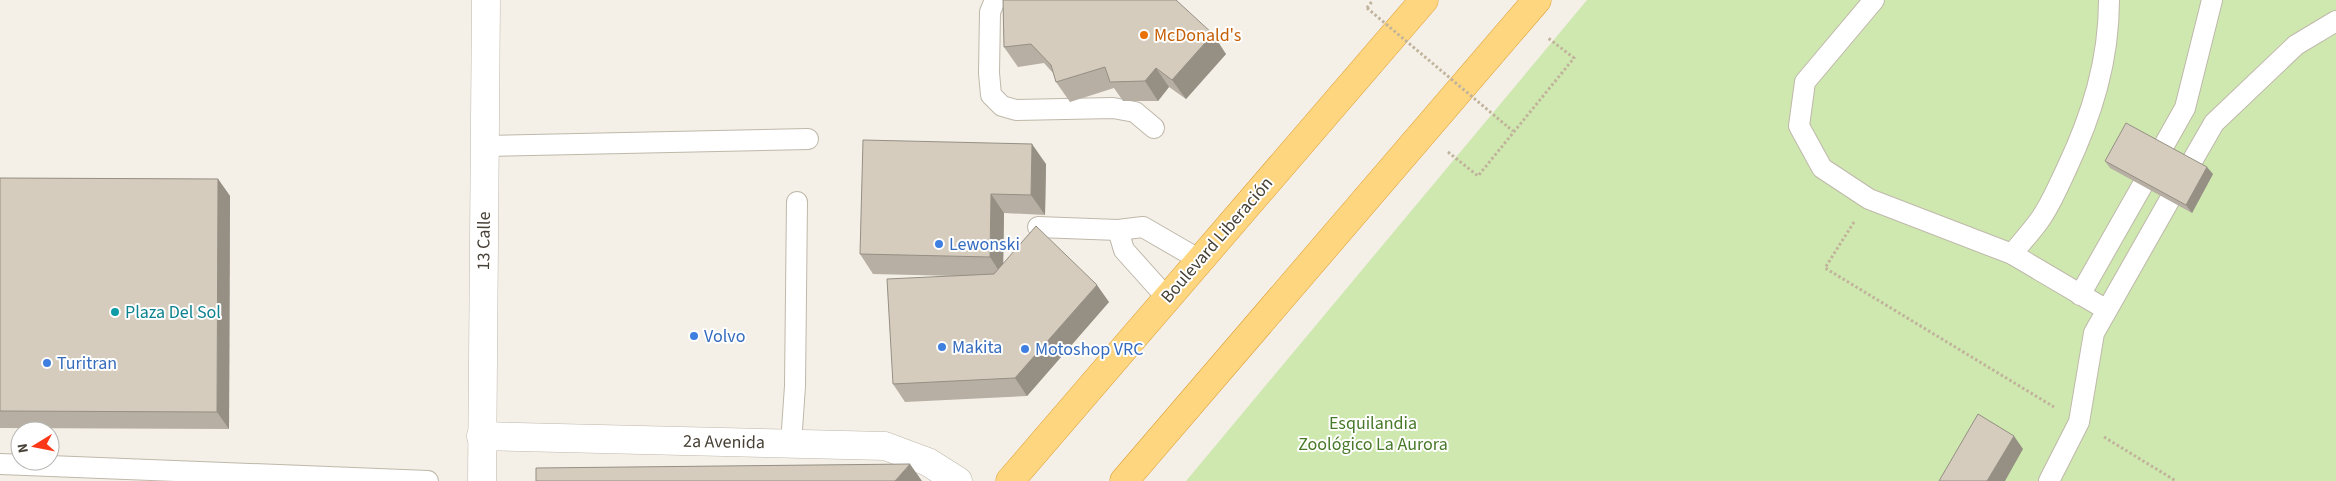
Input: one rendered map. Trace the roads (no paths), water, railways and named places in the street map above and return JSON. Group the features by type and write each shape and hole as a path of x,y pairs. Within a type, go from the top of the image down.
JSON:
{"highway":[{"name":"Boulevard Liberación","path":"1010,481 1424,0"},
{"path":"1124,481 1537,0"}],"street":[{"name":"13 Calle","path":"482,481 486,0"},
{"name":"2a Avenida","path":"481,436 885,446 928,462 958,481"}],"lane":[{"path":"995,0 990,12 989,73 991,95 1002,106 1016,110 1113,108 1135,112 1154,128"},
{"path":"1874,0 1805,82 1799,126 1822,168 1869,199 2012,254 2107,310"},
{"path":"2012,254 2039,221 2059,185 2088,118 2099,87 2106,55 2109,0"},
{"path":"2163,147 2185,108 2212,0"},
{"path":"2191,163 2220,117 2296,45 2336,21"},
{"path":"485,146 808,139"},
{"path":"2080,295 2142,186"},
{"path":"2049,481 2079,422 2094,333 2169,201"},
{"path":"791,444 795,386 797,202"},
{"path":"1038,227 1118,230 1142,227 1200,260"},
{"path":"1118,230 1124,250 1167,298"},
{"path":"0,464 31,473 428,481"}],"place":[{"name":"McDonald's","path":"1144,35"},
{"name":"Lewonski","path":"939,244"},
{"name":"Plaza Del Sol","path":"115,312"},
{"name":"Volvo","path":"694,336"},
{"name":"Makita","path":"942,347"},
{"name":"Motoshop VRC","path":"1025,349"},
{"name":"Turitran","path":"47,363"}],"park label":[{"name":"Esquilandia Zoológico La Aurora","path":"1373,433"}]}
